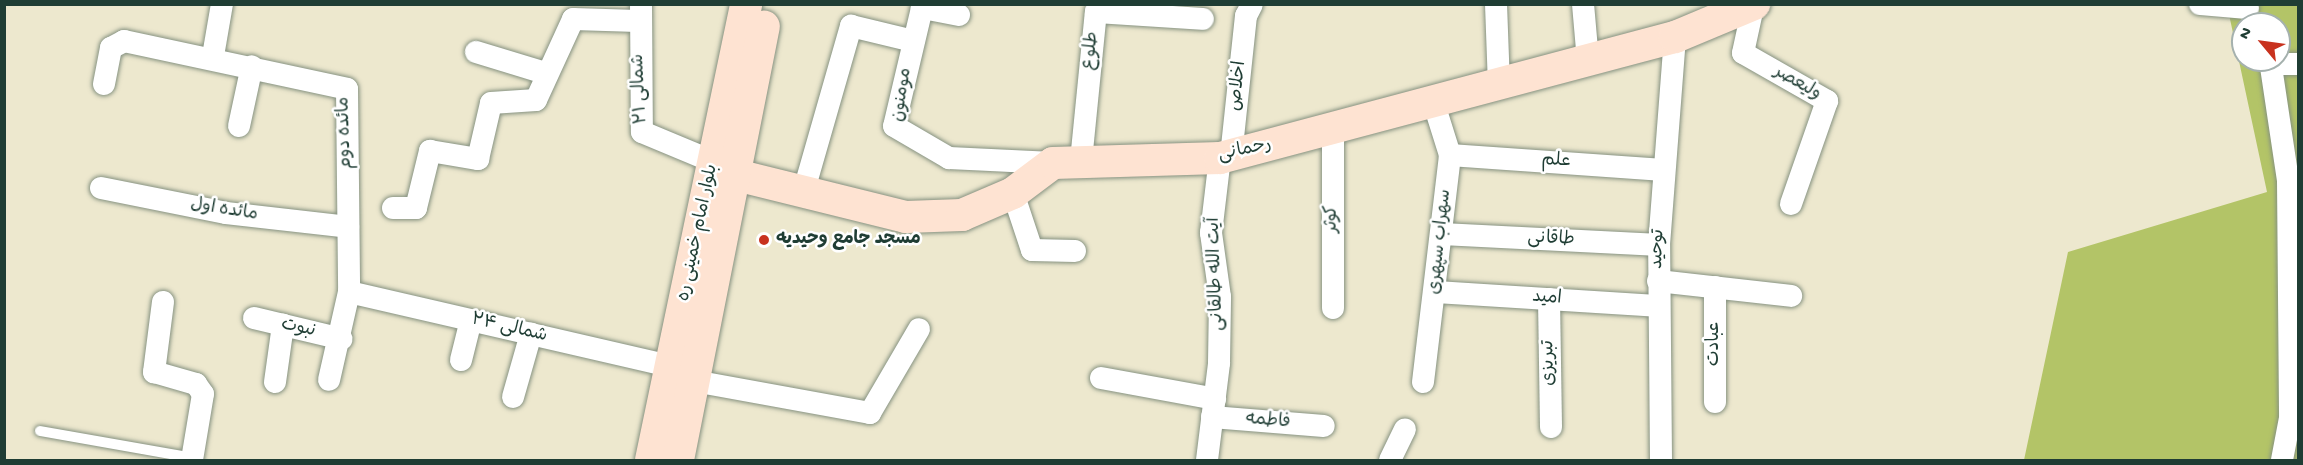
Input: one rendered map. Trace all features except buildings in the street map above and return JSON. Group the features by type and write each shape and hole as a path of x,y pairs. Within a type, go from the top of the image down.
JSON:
{"street":[{"path":"213,56 222,4"},
{"name":"بلوار امام خمینی ره","path":"725,169 746,4"},
{"name":"بلوار امام خمینی ره","path":"651,460 682,374 725,169 768,4"},
{"path":"1496,4 1499,86"},
{"path":"1583,4 1588,62"},
{"path":"2200,4 2250,12"},
{"name":"رحمانی","path":"1067,162 1226,157 1588,62 1675,37 1753,6"},
{"name":"ولیعصر","path":"1753,6 1743,53 1827,101 1791,204"},
{"name":"مومنون","path":"959,15 922,8 894,126 949,158 1067,162"},
{"name":"اخلاص","path":"1226,157 1249,10"},
{"path":"393,208 416,208 430,151 478,159 491,103 536,100 544,73 571,12 639,13"},
{"name":"طلوع","path":"1067,162 1096,12 1203,19"},
{"name":"۲۱ شمالی","path":"639,13 642,132 725,169"},
{"path":"804,190 851,26 913,41"},
{"name":"توحید","path":"1661,460 1657,306 1659,245 1675,37"},
{"name":"مائده دوم","path":"104,84 111,48 124,41 213,56 347,89 349,292 342,339 329,380"},
{"path":"476,52 544,73"},
{"path":"239,126 252,66"},
{"path":"2272,72 2288,181 2290,418 2282,460"},
{"name":"سهراب سپهری","path":"1423,382 1443,234 1450,154 1434,104"},
{"name":"کوثر","path":"1333,130 1333,308"},
{"name":"علم","path":"1450,154 1663,170"},
{"name":"آیت الله طالقانی","path":"1208,460 1214,408 1220,297 1211,233 1226,157"},
{"path":"725,169 930,219 962,215 1013,193 1067,162"},
{"name":"مائده اول","path":"101,188 226,213 348,227"},
{"path":"1013,193 1032,250 1076,251"},
{"name":"طاقانی","path":"1443,234 1659,245"},
{"path":"1658,280 1791,296"},
{"name":"عبادت","path":"1715,287 1715,402"},
{"name":"۲۴ شمالی","path":"349,292 531,334 682,374 870,413 919,329"},
{"name":"امید","path":"1436,292 1657,306"},
{"name":"تبریزی","path":"1549,299 1551,427"},
{"path":"163,302 154,372 196,384 203,394 193,459"},
{"name":"نبوت","path":"254,318 342,339"},
{"path":"461,360 471,320"},
{"path":"275,382 283,325"},
{"path":"513,397 531,334"},
{"name":"بلوار امام خمینی ره","path":"678,460 682,374"},
{"name":"فاطمه","path":"1101,378 1214,408 1324,426"},
{"path":"1390,460 1405,429"}],"lane":[{"path":"40,431 193,459"}],"green space":[{"path":"2227,5 2298,5 2298,460 2024,460 2068,252 2267,192 2241,72 2291,72 2291,12 2231,12 2231,24"}],"place":[{"name":"مسجد جامع وحیدیه","path":"764,240"}]}
